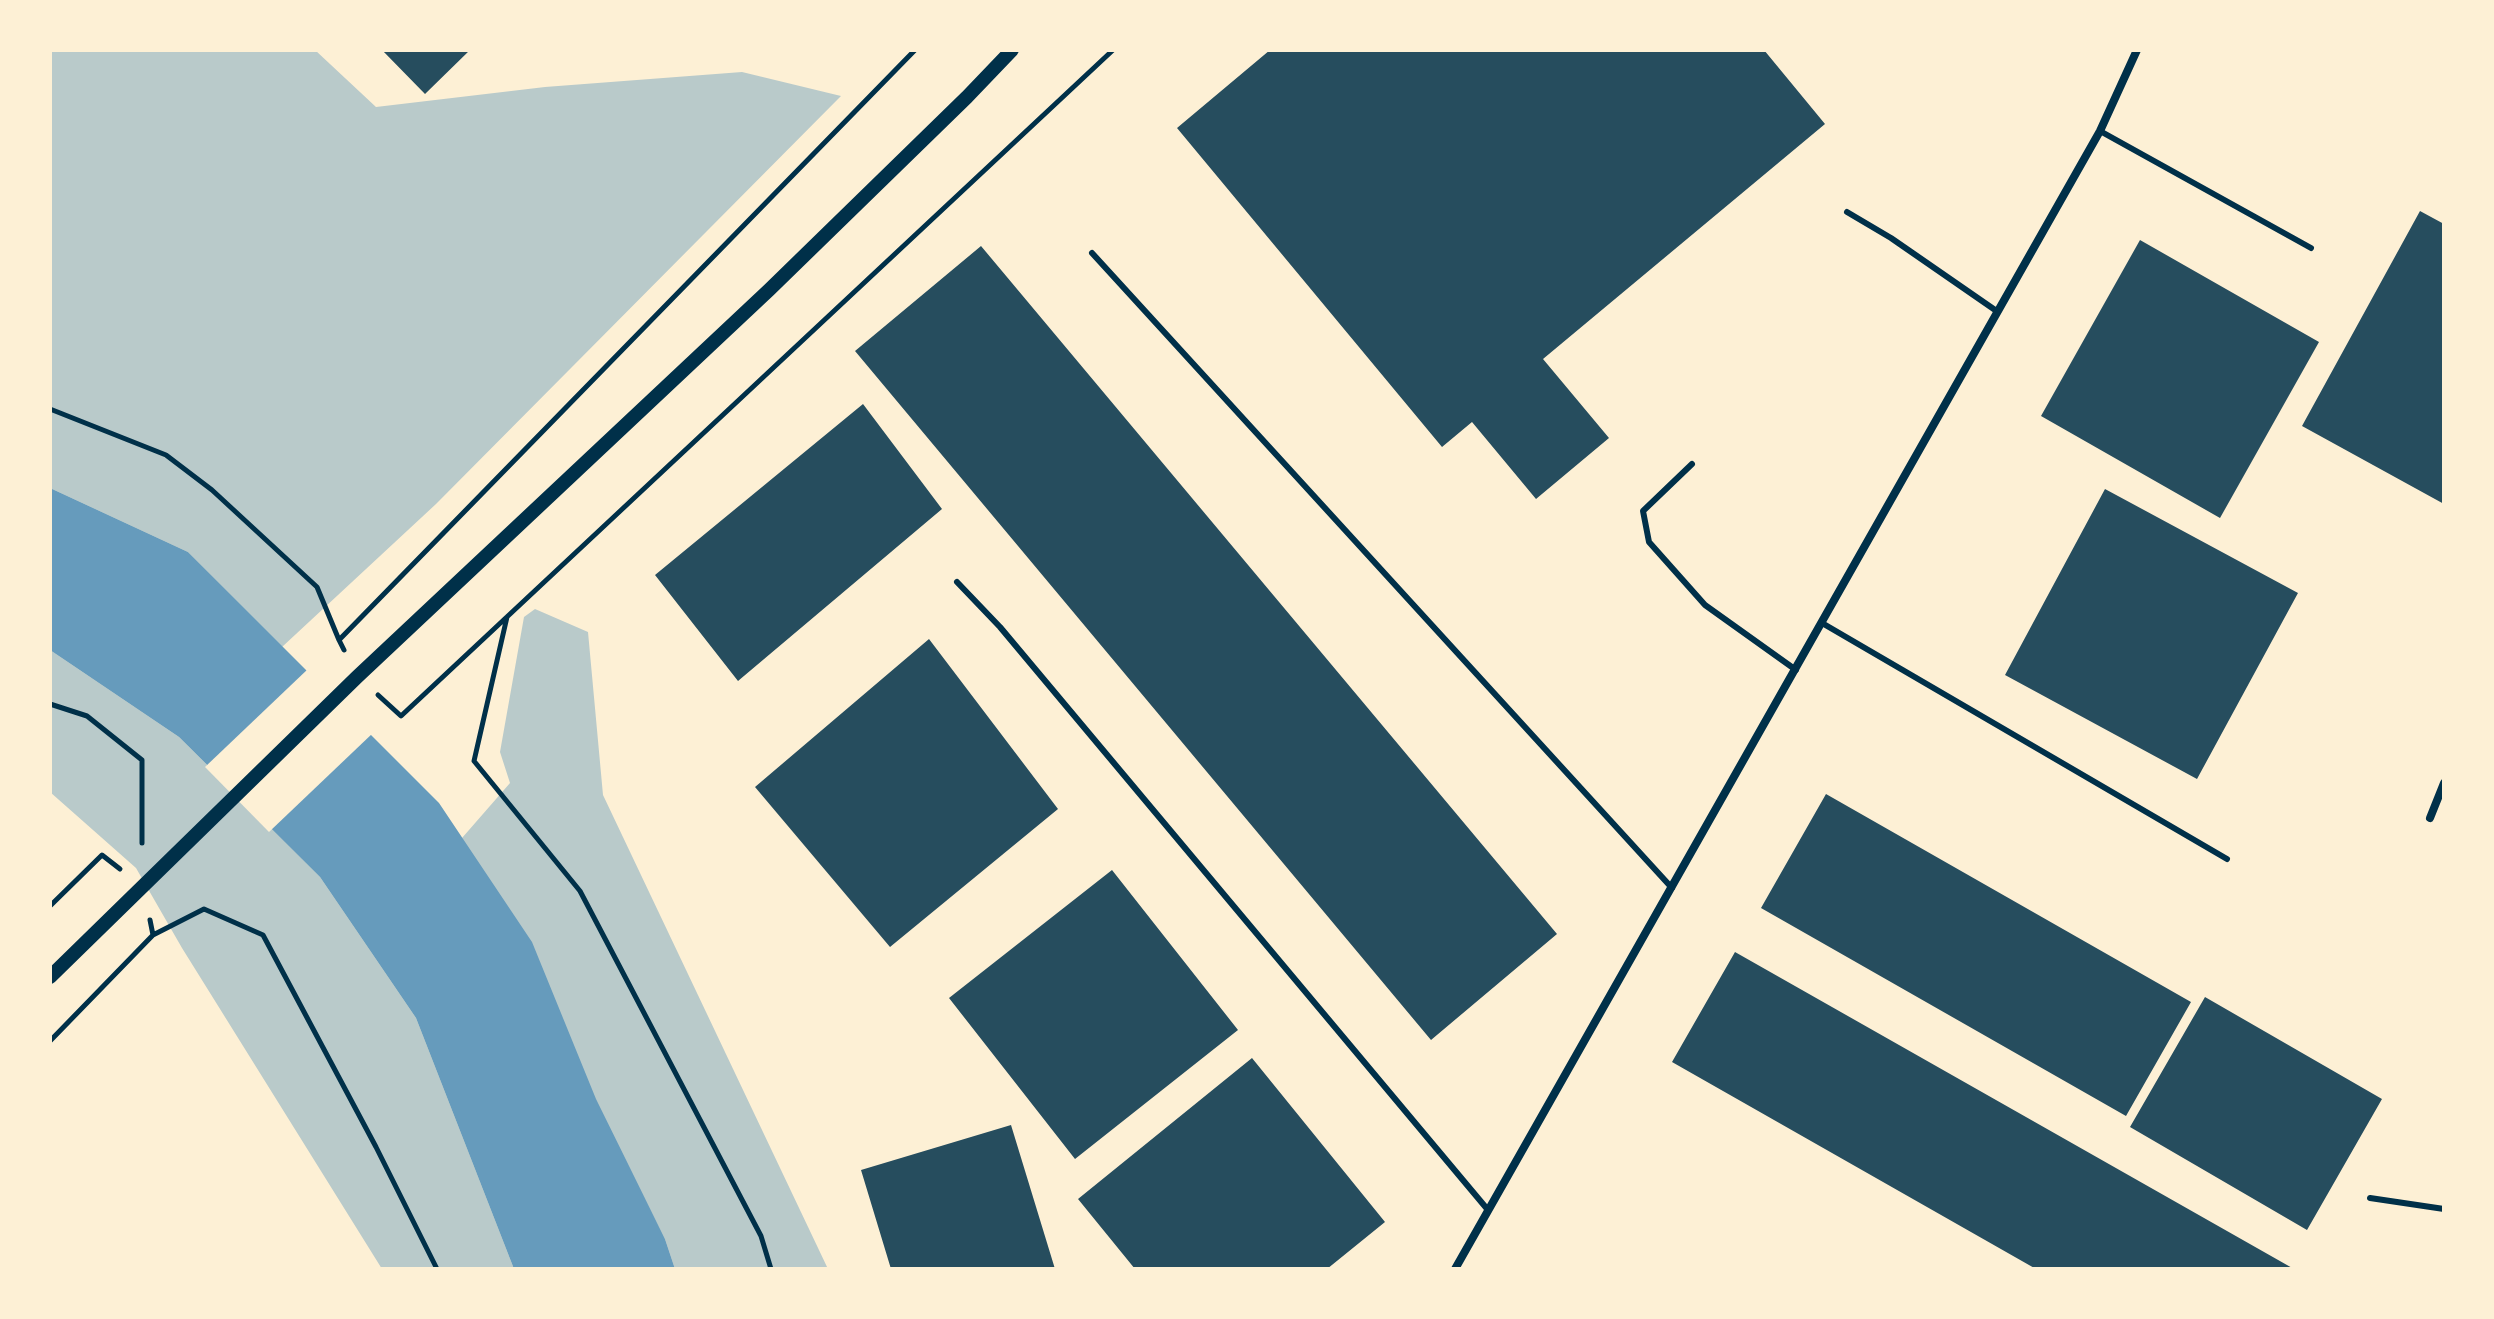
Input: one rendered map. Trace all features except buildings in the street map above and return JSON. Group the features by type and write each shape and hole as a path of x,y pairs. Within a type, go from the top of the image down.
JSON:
{"street":[{"path":"50,977 357,677 769,290 1012,50"},
{"path":"1455,1269 2100,131 2137,50"},
{"path":"2430,818 2444,783"}],"lane":[{"path":"2100,131 2311,248"},
{"path":"1847,212 1891,238 1998,312"},
{"path":"1092,253 1672,888"},
{"path":"1692,464 1643,511 1649,542 1705,605 1796,670"},
{"path":"957,582 1000,627 1488,1210"},
{"path":"1822,623 2227,859"},
{"path":"2370,1198 2444,1209"}],"path":[{"path":"339,640 915,50"},
{"path":"50,409 166,455 212,490 317,587 357,677 401,716 1113,50"},
{"path":"507,616 474,761 580,891 761,1236 771,1269"},
{"path":"50,704 87,716 142,760 143,887 153,935"},
{"path":"50,906 102,855 143,887"},
{"path":"50,1041 153,935 204,909 263,935 363,1121 437,1269"}],"shaded area":[{"path":"50,50 315,50 376,107 545,87 742,72 841,96 436,504 282,647 188,552 50,488"},
{"path":"535,609 588,632 603,795 828,1269 675,1269 665,1239 462,838 510,783 500,752 524,617"},
{"path":"50,650 179,737 320,877 416,1018 514,1269 382,1269 182,948 136,868 50,792"}],"water":[{"path":"50,488 188,552 439,803 532,942 596,1099 665,1239 675,1269 514,1269 416,1018 320,877 179,737 50,650"}],"pier":[{"path":"309,668 374,732 269,832 205,767"}]}
